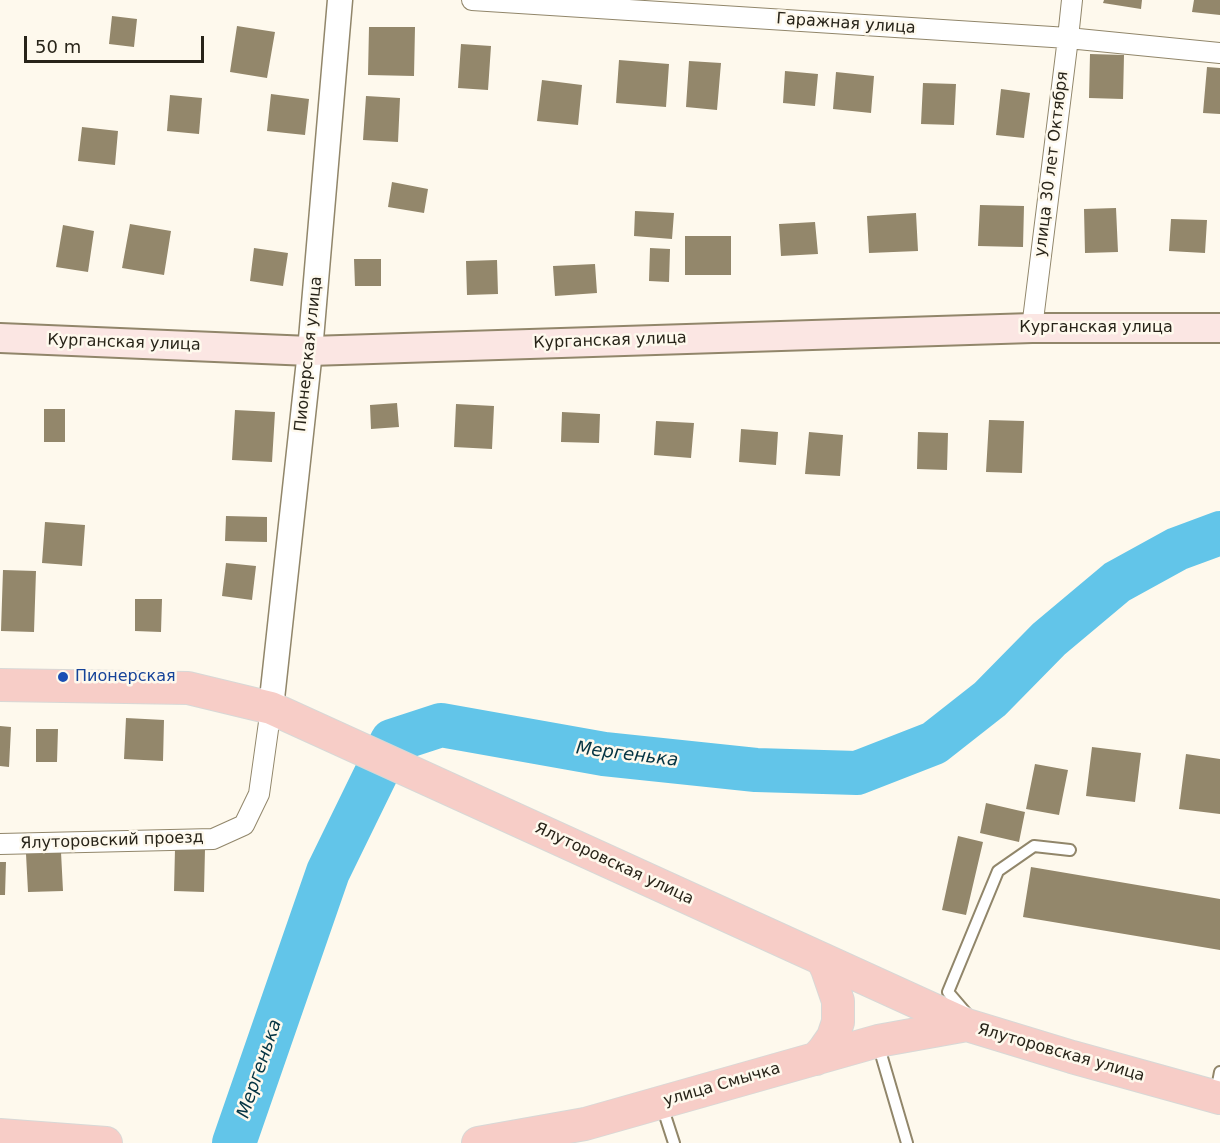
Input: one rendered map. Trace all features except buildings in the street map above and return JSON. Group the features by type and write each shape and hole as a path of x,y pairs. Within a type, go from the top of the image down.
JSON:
{"main road":[{"name":"Курганская улица","path":"0,338 310,351 1032,328 1220,328"},
{"name":"Ялуторовская улица","path":"0,685 188,688 271,708 973,1027 1072,1057 1218,1089"},
{"path":"816,1059 833,1038 838,1022 838,1001 822,959"},
{"name":"улица Смычка","path":"478,1143 585,1124 878,1041 973,1027"},
{"path":"0,1135 106,1143"}],"street":[{"name":"Пионерская улица","path":"271,708 310,351 340,0"},
{"name":"Гаражная улица","path":"472,0 1068,38 1220,53"},
{"name":"улица 30 лет Октября","path":"1032,328 1072,0"},
{"name":"Ялуторовский проезд","path":"0,844 213,838 244,825 259,794 271,708"}],"lane":[{"path":"973,1027 948,992 998,871 1034,846 1070,850"},
{"path":"878,1041 907,1143"},
{"path":"661,1102 674,1143"}],"waterway":[{"name":"Мергенька","path":"234,1143 328,872 392,741 441,725 604,754 756,770 857,773 934,743 990,699 1049,639 1117,582 1177,549 1220,533"}],"place":[{"name":"Пионерская","path":"63,677"}]}
